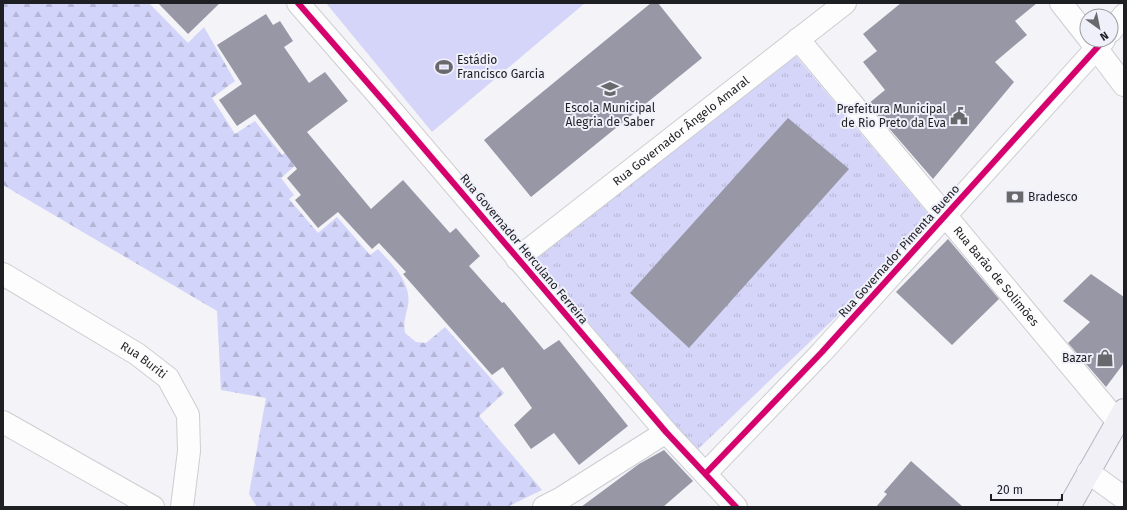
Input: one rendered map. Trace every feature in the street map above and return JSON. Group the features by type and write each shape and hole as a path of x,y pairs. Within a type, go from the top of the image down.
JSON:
{"main road":[{"path":"1069,507 1120,415"}],"street":[{"name":"Rua Governador Herculano Ferreira","path":"298,3 666,432 706,473 736,507"},
{"name":"Rua Governador Ângelo Amaral","path":"517,259 845,3"},
{"path":"1061,3 1079,24"},
{"name":"Rua Barão de Solimões","path":"798,39 946,216 1120,415"},
{"name":"Rua Governador Pimenta Bueno","path":"706,473 822,352 946,216 1088,48"},
{"path":"1099,48 1124,85"},
{"name":"Rua Buriti","path":"3,274 137,354 168,378 188,415 189,451 182,507"},
{"path":"3,422 153,507"},
{"path":"544,507 560,499 666,432"},
{"path":"1088,472 1124,498"}],"green space":[{"path":"3,3 149,3 188,43 204,27 235,81 212,98 235,134 255,121 282,155 295,145 305,157 281,178 294,195 289,199 318,233 337,217 370,255 378,249 400,274 407,289 408,305 404,329 405,333 416,342 426,343 445,327 504,393 479,416 542,490 507,507 257,507 249,494 266,398 221,390 217,311 3,185"},
{"name":"Estádio Francisco Garcia","path":"326,3 585,3 432,132"},
{"path":"790,49 935,222 695,452 530,262"}],"building":[{"path":"158,3 220,3 188,34"},
{"path":"651,3 658,3 702,58 531,197 484,140"},
{"path":"901,3 1037,3 1015,21 1027,35 995,62 1014,82 933,179 868,104 885,90 863,62 877,51 863,34"},
{"path":"266,14 273,25 280,21 293,41 284,47 309,83 325,72 348,101 307,132 371,209 403,180 450,233 456,228 480,256 469,266 502,303 504,302 544,350 559,340 628,426 579,465 554,433 531,449 514,425 532,408 503,367 492,375 403,274 406,272 379,243 372,249 338,212 318,228 295,200 301,195 287,178 297,169 255,114 237,126 219,100 242,84 217,45"},
{"path":"788,118 849,169 689,348 630,293"},
{"path":"948,239 999,299 952,345 896,292"},
{"path":"1091,274 1124,297 1124,363 1106,387 1068,343 1090,322 1063,301"},
{"path":"664,450 693,481 663,507 581,507 639,464"},
{"path":"911,461 963,507 876,507 887,494 884,492"}],"cycle path":[{"path":"298,3 666,432 736,507"},
{"path":"706,473 822,352 1097,48"}],"place":[{"name":"Estádio Francisco Garcia","path":"444,67"},
{"name":"Escola Municipal Alegria de Saber","path":"610,89"},
{"name":"Prefeitura Municipal de Rio Preto da Eva","path":"959,116"},
{"name":"Bradesco","path":"1015,197"},
{"name":"Bazar","path":"1105,358"}]}
